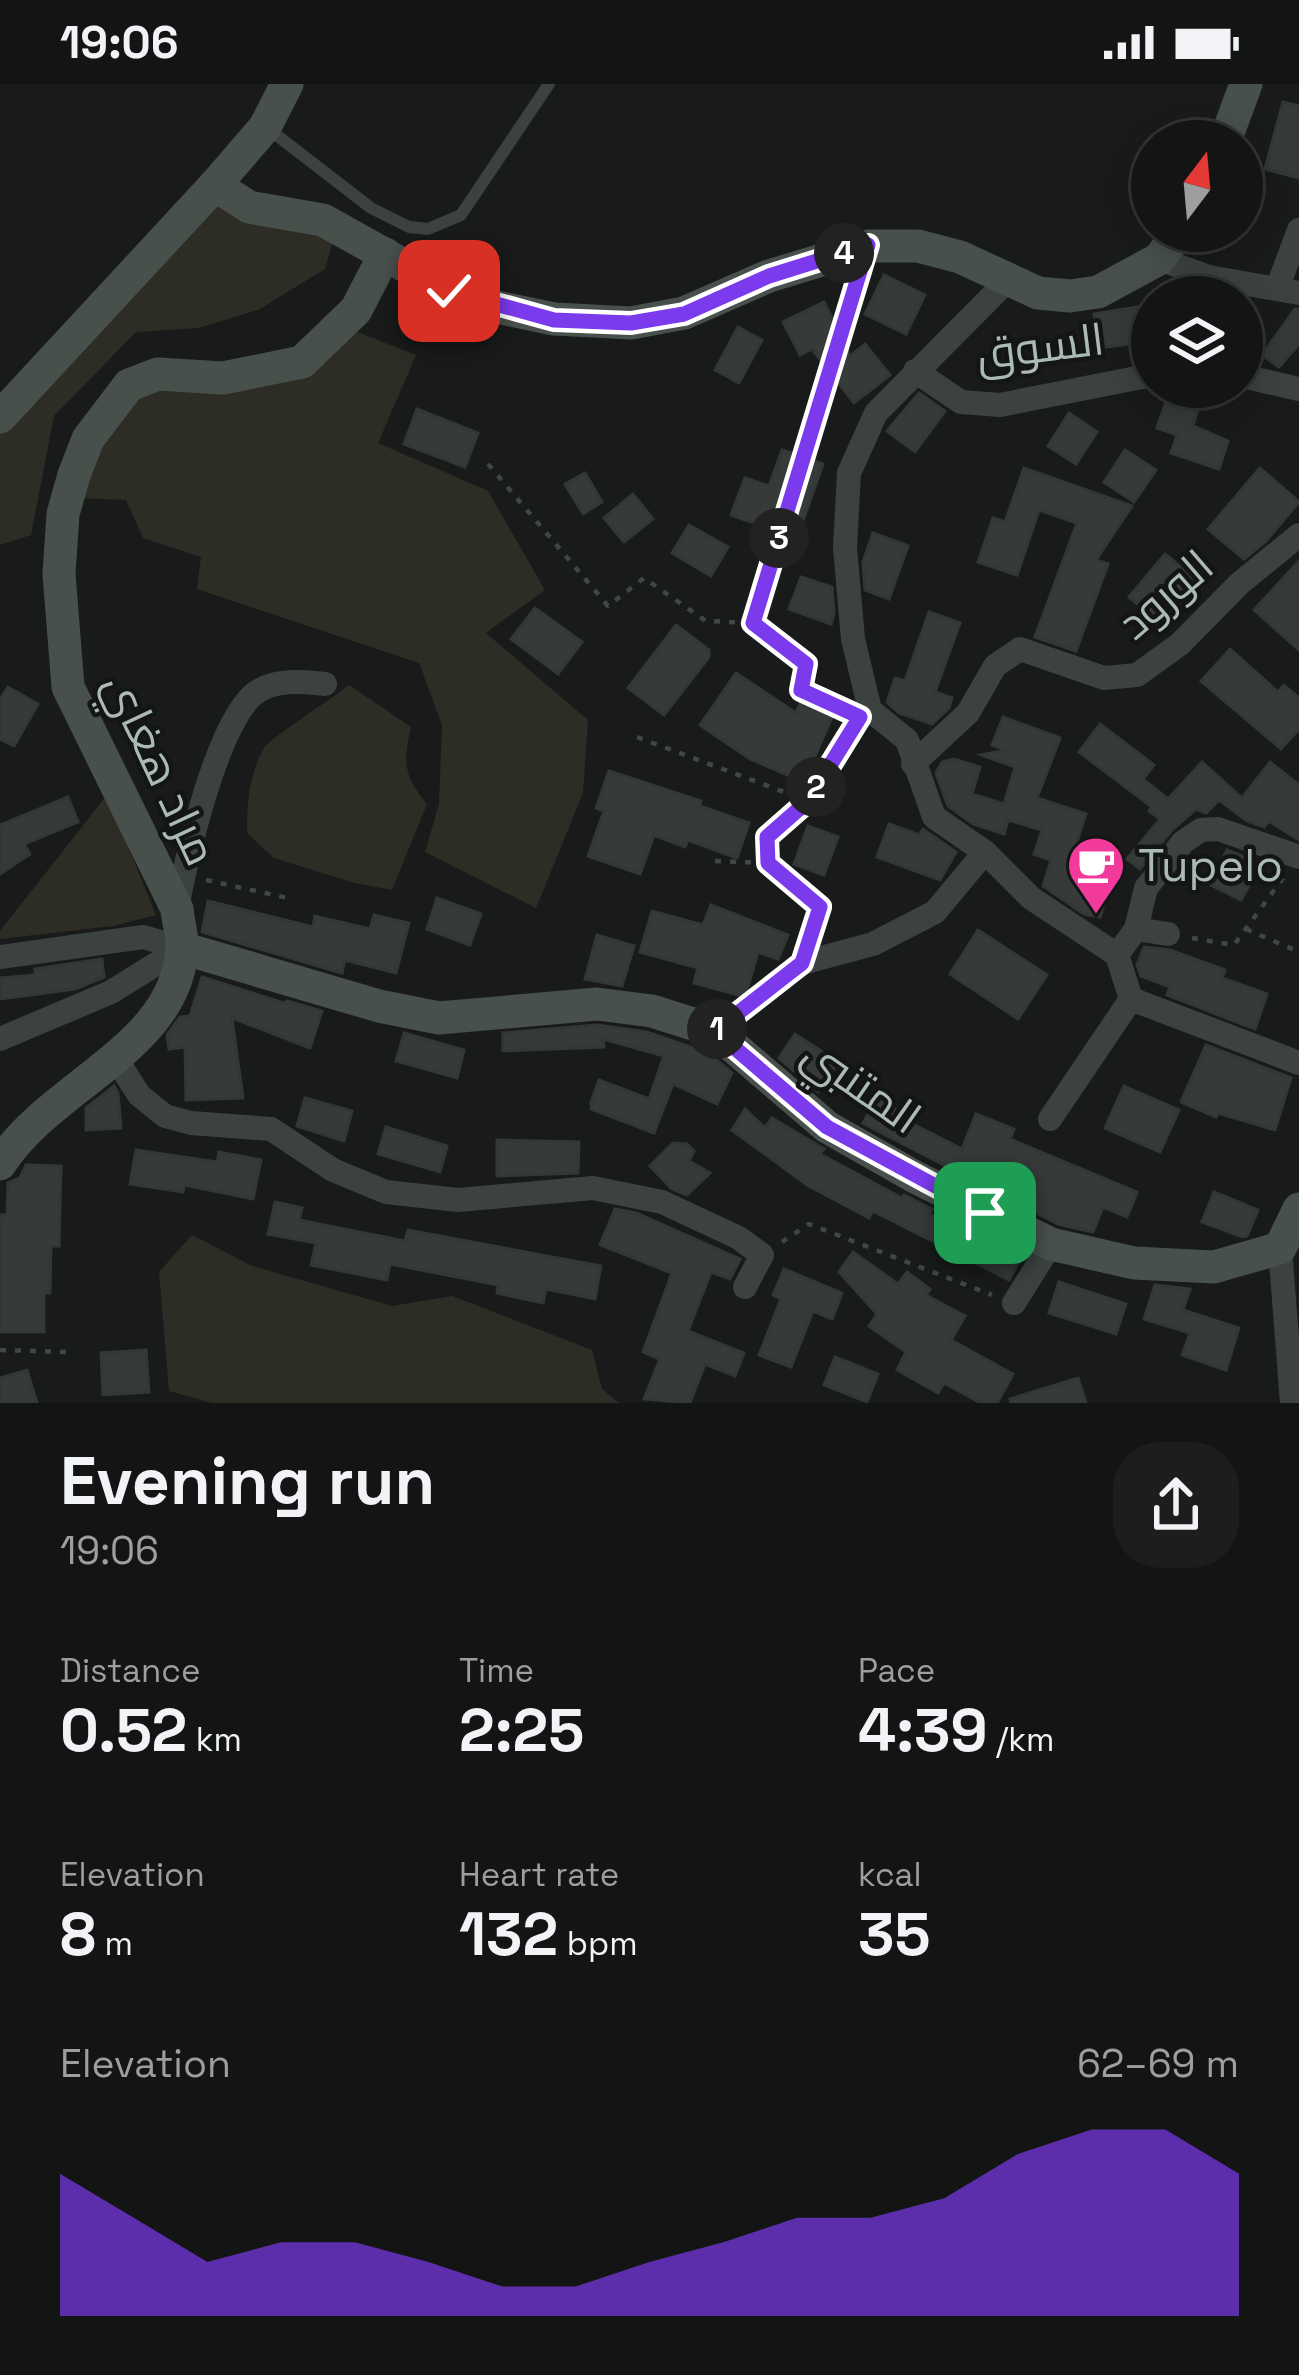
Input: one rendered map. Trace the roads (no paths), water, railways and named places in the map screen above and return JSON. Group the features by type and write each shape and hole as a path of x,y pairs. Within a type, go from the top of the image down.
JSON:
{"street":[{"path":"0,417 265,127 287,84"},
{"path":"1233,120 1246,84"},
{"path":"215,185 249,207 323,220 449,291 554,320 631,323 684,314 769,276 868,245 918,246 960,257 1006,281"},
{"path":"1160,259 1209,277 1288,291 1299,230"},
{"name":"السوق","path":"1131,379 1000,404 961,402 915,371 1006,281 1038,293 1098,292 1165,252"},
{"name":"مراد هغاي","path":"182,948 177,909 68,687 58,574 62,514 88,439 129,385 158,374 224,378 302,362 356,310 385,254"},
{"path":"915,371 876,413 849,472 845,548 853,638 870,710 907,740 934,817 985,852 1031,898 1117,955 1131,998"},
{"path":"1263,381 1299,389"},
{"name":"الورود","path":"914,764 968,713 994,666 1020,649 1104,678 1137,675 1180,644 1239,584 1299,535"},
{"path":"177,909 202,802 233,721 256,691 291,681 325,684"},
{"path":"1117,955 1136,928 1146,888 1183,842 1201,830 1218,829 1298,858"},
{"path":"802,963 873,944 935,912 985,852"},
{"path":"1136,928 1168,934"},
{"path":"0,957 143,937 182,948"},
{"path":"0,1040 111,992 182,948"},
{"path":"0,1164 14,1142 58,1099 142,1036 162,1010 182,948"},
{"name":"المتنبي","path":"182,948 379,1006 439,1018 597,1004 652,1011 715,1031 827,1127 1051,1244 1134,1263 1214,1267 1290,1257"},
{"path":"1131,998 1299,1063"},
{"path":"1050,1120 1131,998"},
{"path":"116,1057 140,1095 165,1115 191,1123 271,1130 333,1170 386,1192 458,1200 593,1188 662,1202 740,1238 762,1255 745,1287"},
{"path":"1292,1403 1290,1257 1299,1209"},
{"path":"1014,1303 1051,1244"}],"lane":[{"path":"265,127 371,208 409,227 428,229 461,215 549,84"}],"place":[{"name":"Tupelo","path":"1096,916"}]}
